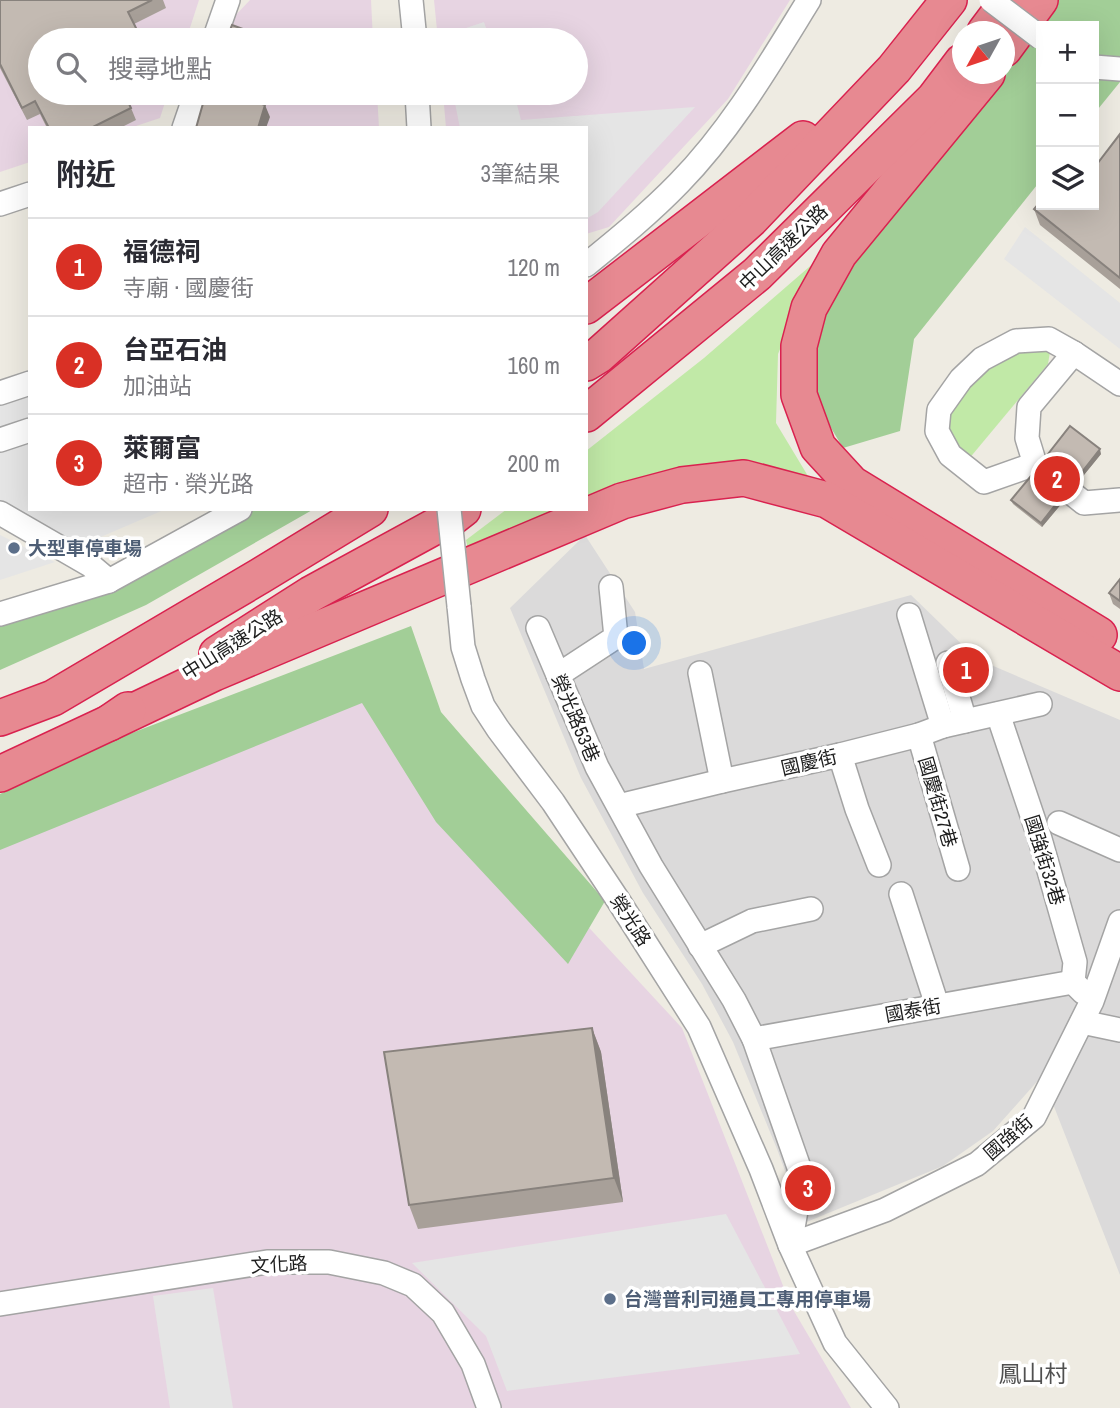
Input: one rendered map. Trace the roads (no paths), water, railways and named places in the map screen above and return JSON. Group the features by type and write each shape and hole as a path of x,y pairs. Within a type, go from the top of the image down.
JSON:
{"highway":[{"path":"588,362 599,355 751,219 894,69 949,0"},
{"path":"993,21 1009,0"},
{"path":"1015,34 1040,0"},
{"path":"588,304 894,69"},
{"name":"中山高速公路","path":"588,412 757,274 934,100 952,76"},
{"path":"979,84 839,254 809,308 799,346 799,395 818,447 852,484 1120,648"},
{"path":"109,723 214,673 622,501 682,485 744,478 827,500 1120,673"},
{"path":"0,718 53,698 367,511"},
{"name":"中山高速公路","path":"0,774 109,723 310,594 460,511"}],"street":[{"path":"209,28 218,0"},
{"path":"218,28 228,0"},
{"path":"411,0 414,28"},
{"path":"588,263 629,230 680,182 718,138 809,0"},
{"path":"991,0 1036,34"},
{"path":"1099,67 1120,69"},
{"path":"186,122 192,105"},
{"path":"418,105 419,126"},
{"path":"0,204 28,195"},
{"path":"1035,464 984,482 950,455 937,431 939,410 961,379 982,359 1016,341 1049,339 1120,384"},
{"path":"1074,353 1029,407 1027,438 1035,464 1084,503 1120,500"},
{"path":"0,393 28,384"},
{"path":"0,440 28,431"},
{"path":"0,614 109,581 236,511"},
{"name":"榮光路","path":"449,511 463,647 483,706 553,802 699,1027 761,1169 790,1245 835,1343 887,1408"},
{"path":"0,513 90,565 109,581"},
{"path":"558,675 616,637 611,587"},
{"path":"909,615 943,726"},
{"name":"榮光路53巷","path":"537,628 597,767 618,806"},
{"path":"948,663 965,721"},
{"path":"700,673 722,781"},
{"name":"國慶街","path":"618,806 840,755 919,735 943,726 1040,704"},
{"name":"國強街32巷","path":"998,714 1040,839 1075,961 1073,982"},
{"name":"國慶街27巷","path":"919,735 958,869"},
{"path":"840,755 857,809 880,865"},
{"path":"618,806 651,866 734,1000 754,1039 802,1176 790,1245"},
{"path":"1059,823 1120,850"},
{"path":"901,894 937,1005"},
{"path":"701,946 752,920 811,909"},
{"name":"國強街","path":"790,1245 885,1210 977,1164 1034,1117 1087,1011 1120,922"},
{"path":"1073,982 1087,1011 1120,1030"},
{"name":"國泰街","path":"754,1039 1073,982"},
{"name":"文化路","path":"0,1304 267,1262 330,1262 357,1267 384,1273 413,1285 443,1313 473,1364 489,1406"}],"place":[{"name":"台亞石油","path":"1057,479"},
{"name":"大型車停車場","path":"14,548"},
{"name":"福德祠","path":"966,670"},
{"name":"萊爾富","path":"808,1188"},
{"name":"台灣普利司通員工專用停車場","path":"610,1299"}],"district":[{"name":"鳳山村","path":"1033,1374"}]}
